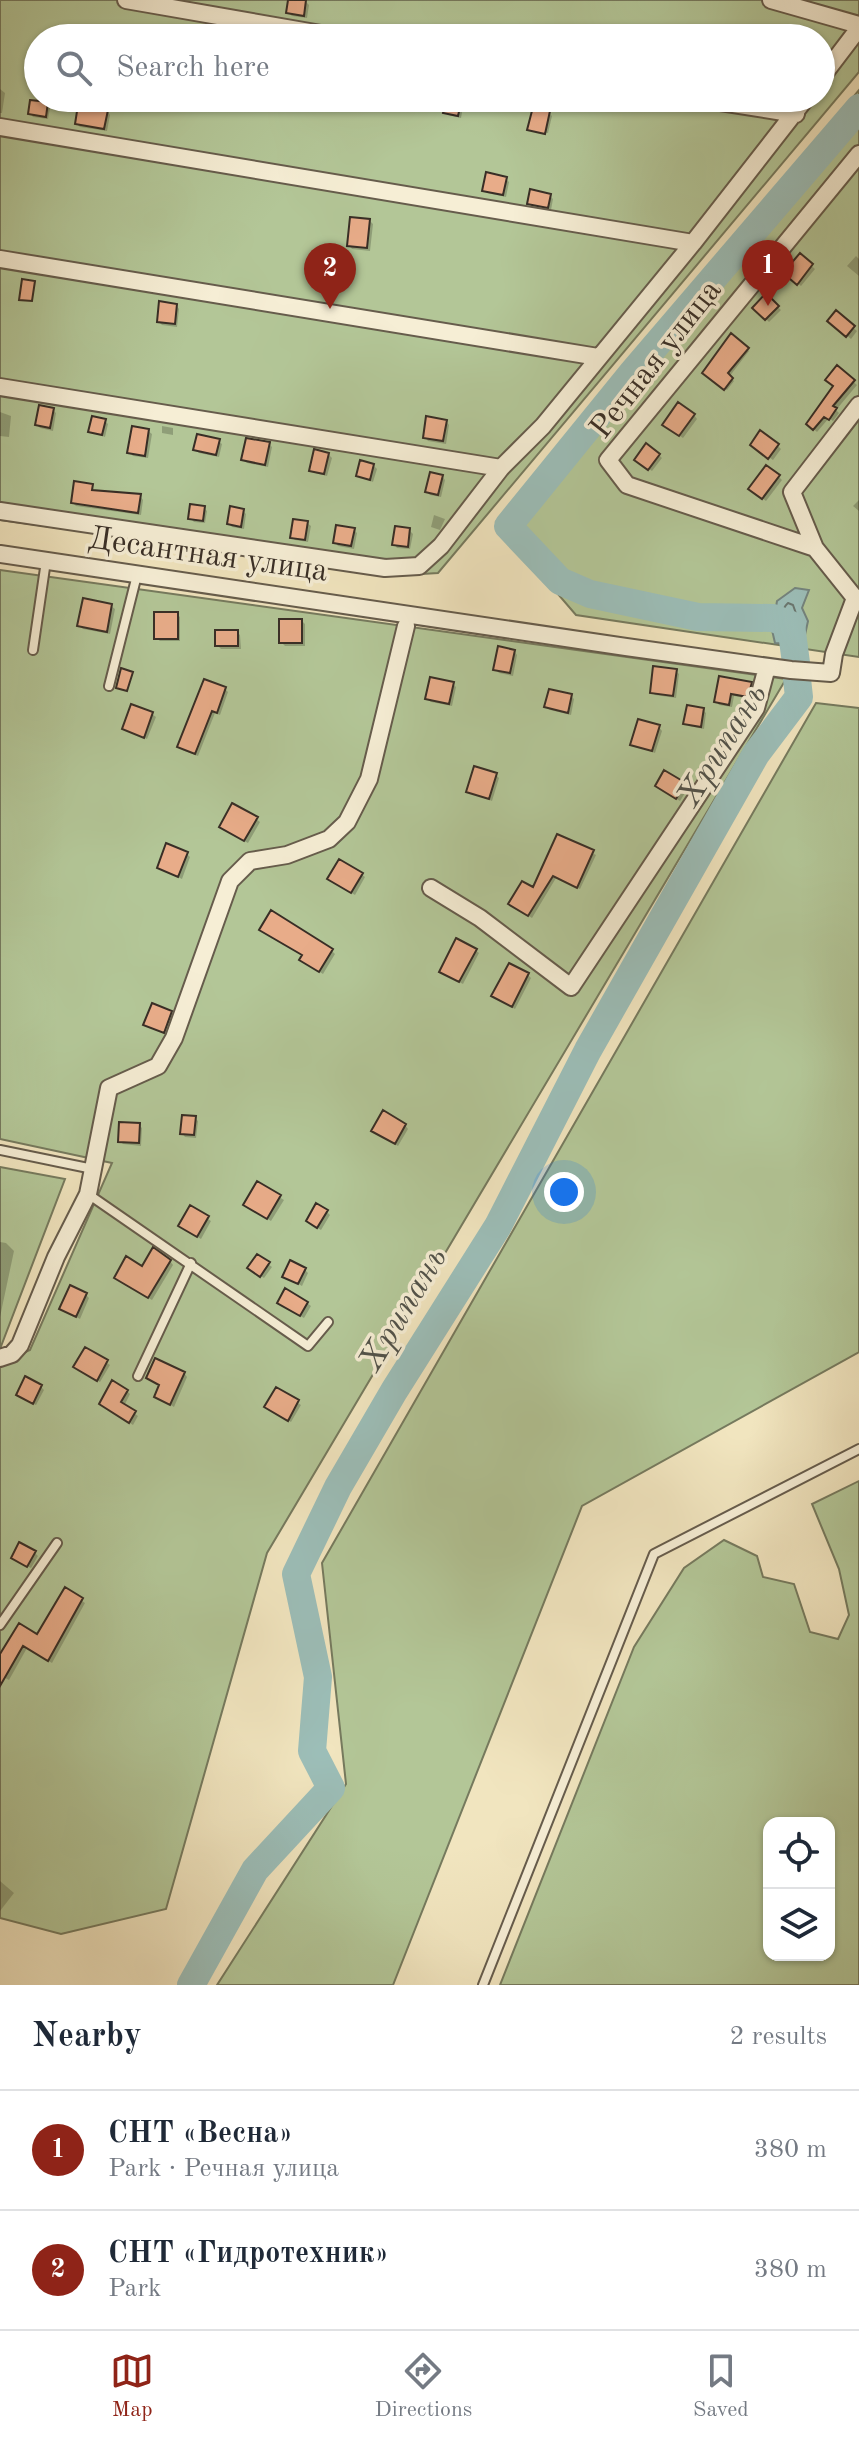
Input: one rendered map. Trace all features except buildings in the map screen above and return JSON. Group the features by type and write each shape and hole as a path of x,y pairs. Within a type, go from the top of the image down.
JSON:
{"street":[{"path":"126,0 264,24"},
{"path":"771,0 859,27 835,59"},
{"path":"0,511 385,568 419,566 441,546 501,468 543,426 796,114 783,112"},
{"path":"0,127 693,243"},
{"name":"Речная улица","path":"815,548 627,485 608,460 859,154"},
{"path":"0,259 598,357"},
{"path":"0,387 501,468"},
{"path":"857,598 815,548 792,492 859,405"},
{"name":"Десантная улица","path":"0,554 407,620 831,673 834,654 857,598"},
{"path":"11,1353 88,1194 109,1088 158,1066 174,1038 230,881 250,861 287,855 329,839 347,822 369,779 407,620"},
{"path":"431,888 480,918 571,987 756,708 767,667"}],"lane":[{"path":"33,650 46,561"},
{"path":"109,686 137,574"},
{"path":"0,1150 93,1169"},
{"path":"88,1194 308,1346 328,1322"},
{"path":"138,1376 191,1263"},
{"path":"483,1985 654,1554 859,1449"},
{"path":"0,1625 57,1543"}],"green space":[{"path":"0,0 859,0 859,72 835,101 835,24 24,24 24,112 825,112 438,573 405,575 0,520"},
{"path":"859,90 859,657 576,615 496,522"},
{"path":"0,570 786,679 267,1553 166,1909 61,1934 0,1918 0,1363 30,1350 112,1163 0,1139"},
{"path":"816,703 859,708 859,1352 582,1506 393,1985 217,1985 346,1784 322,1563"},
{"path":"0,1167 65,1179 0,1349"},
{"path":"859,1481 859,1985 500,1985 634,1647 684,1568 724,1540 757,1556 763,1577 794,1584 810,1632 838,1639 849,1615 839,1569 812,1504"}],"water":[{"path":"795,588 809,590 802,608 808,621 805,635 794,644 775,643 772,630 777,601"}],"waterway":[{"name":"Хрипань","path":"796,663 791,625 773,618 698,617 590,594 560,581 508,526 633,372 859,108"},
{"name":"Хрипань","path":"191,1985 255,1870 331,1788 312,1751 318,1677 296,1574 338,1487 394,1391 498,1226 588,1050 756,754 799,697 797,679"}],"place":[{"name":"СНТ «Весна»","path":"768,306"},
{"name":"СНТ «Гидротехник»","path":"330,309"}]}
